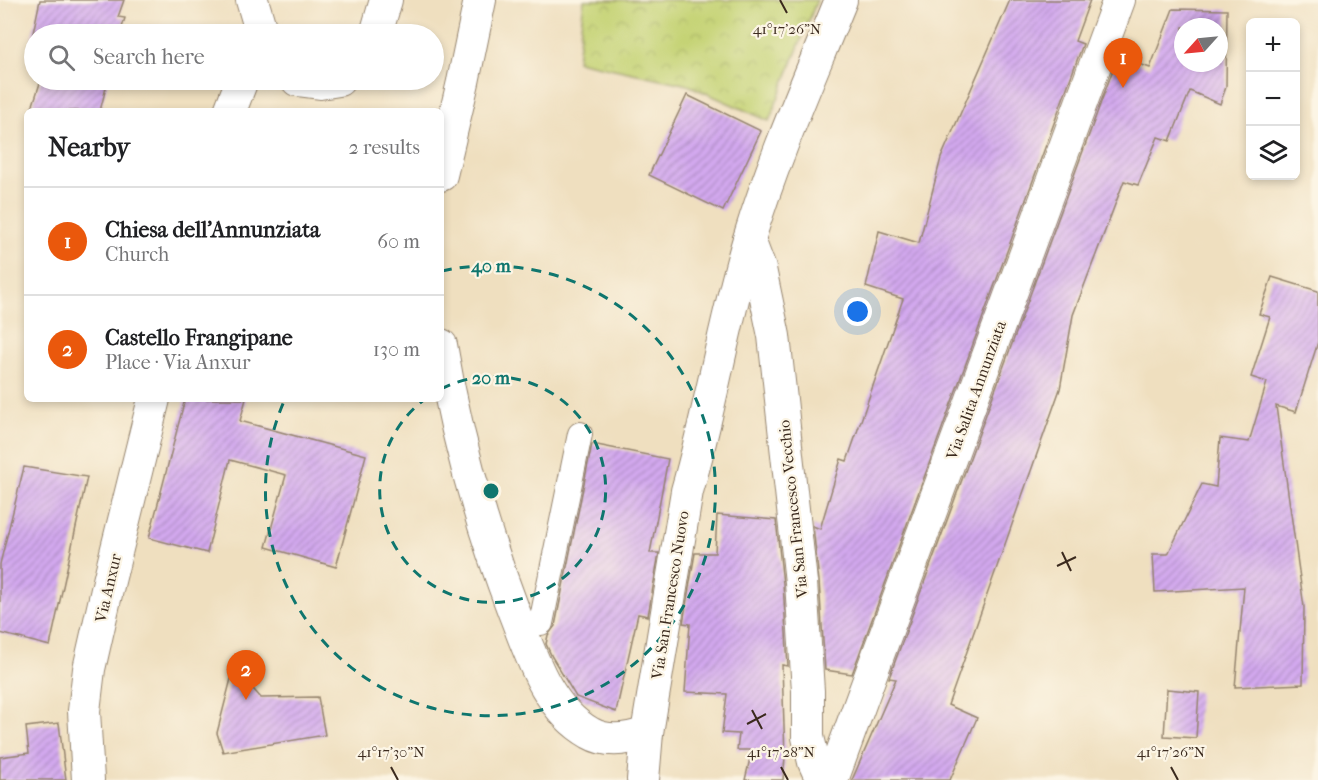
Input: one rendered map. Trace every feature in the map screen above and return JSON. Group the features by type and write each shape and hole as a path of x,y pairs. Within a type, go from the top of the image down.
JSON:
{"street":[{"path":"252,0 259,24"},
{"path":"379,24 386,0"},
{"path":"444,162 480,0"},
{"name":"Via San Francesco Nuovo","path":"643,780 647,733 687,491 698,454 717,359 749,240 765,192 841,0"},
{"name":"Via Salita Annunziata","path":"832,780 1119,0"},
{"path":"231,108 238,90"},
{"name":"Via San Francesco Vecchio","path":"749,240 760,269 774,336 801,582 808,692 808,736 814,762 822,780"},
{"path":"444,360 460,443 483,524 542,679 565,712 591,734 614,739 647,733"},
{"name":"Via Anxur","path":"88,780 84,711 89,669 153,402"},
{"path":"541,623 580,434"}],"green space":[{"path":"584,0 817,0 769,121 688,85 577,61"}],"building":[{"path":"40,0 124,0 118,17 125,18 123,24 35,24"},
{"path":"1010,0 1090,0 1075,41 1083,44 852,674 825,670 813,526 820,529 841,459 847,461 903,299 866,287 879,231 919,243 941,158"},
{"path":"1173,9 1227,10 1227,18 1174,18 1174,72 1226,72 1226,87 1220,104 1190,91 1170,141 1158,137 1138,185 1124,181 1073,315 1060,389 948,705 977,718 950,780 852,780 896,679 889,678 1118,56 1150,68"},
{"path":"38,90 105,90 101,108 32,108"},
{"path":"687,95 761,131 723,211 649,175"},
{"path":"1272,277 1318,291 1318,342 1296,412 1276,406 1304,607 1303,684 1235,687 1244,587 1155,592 1153,554 1168,554 1202,484 1216,487 1220,438 1249,442 1267,382 1251,377 1270,317 1259,314"},
{"path":"184,402 245,402 240,421 366,455 336,567 266,547 286,475 230,460 207,553 149,538"},
{"path":"592,444 668,459 650,553 659,553 648,616 638,614 616,712 576,697 546,644 548,635 555,626"},
{"path":"24,467 87,477 50,646 0,633 0,564"},
{"path":"717,515 776,520 788,666 782,665 785,757 783,780 745,780 752,750 737,750 739,734 722,733 727,694 685,692 690,624 683,623 695,553 715,553"},
{"path":"234,667 261,698 318,697 325,735 223,752 217,733"},
{"path":"1167,689 1199,692 1196,738 1164,736"},
{"path":"59,723 66,780 0,780 0,757 29,753 26,727"}],"place":[{"name":"Chiesa dell’Annunziata","path":"1123,88"},
{"name":"Castello Frangipane","path":"246,700"}]}
